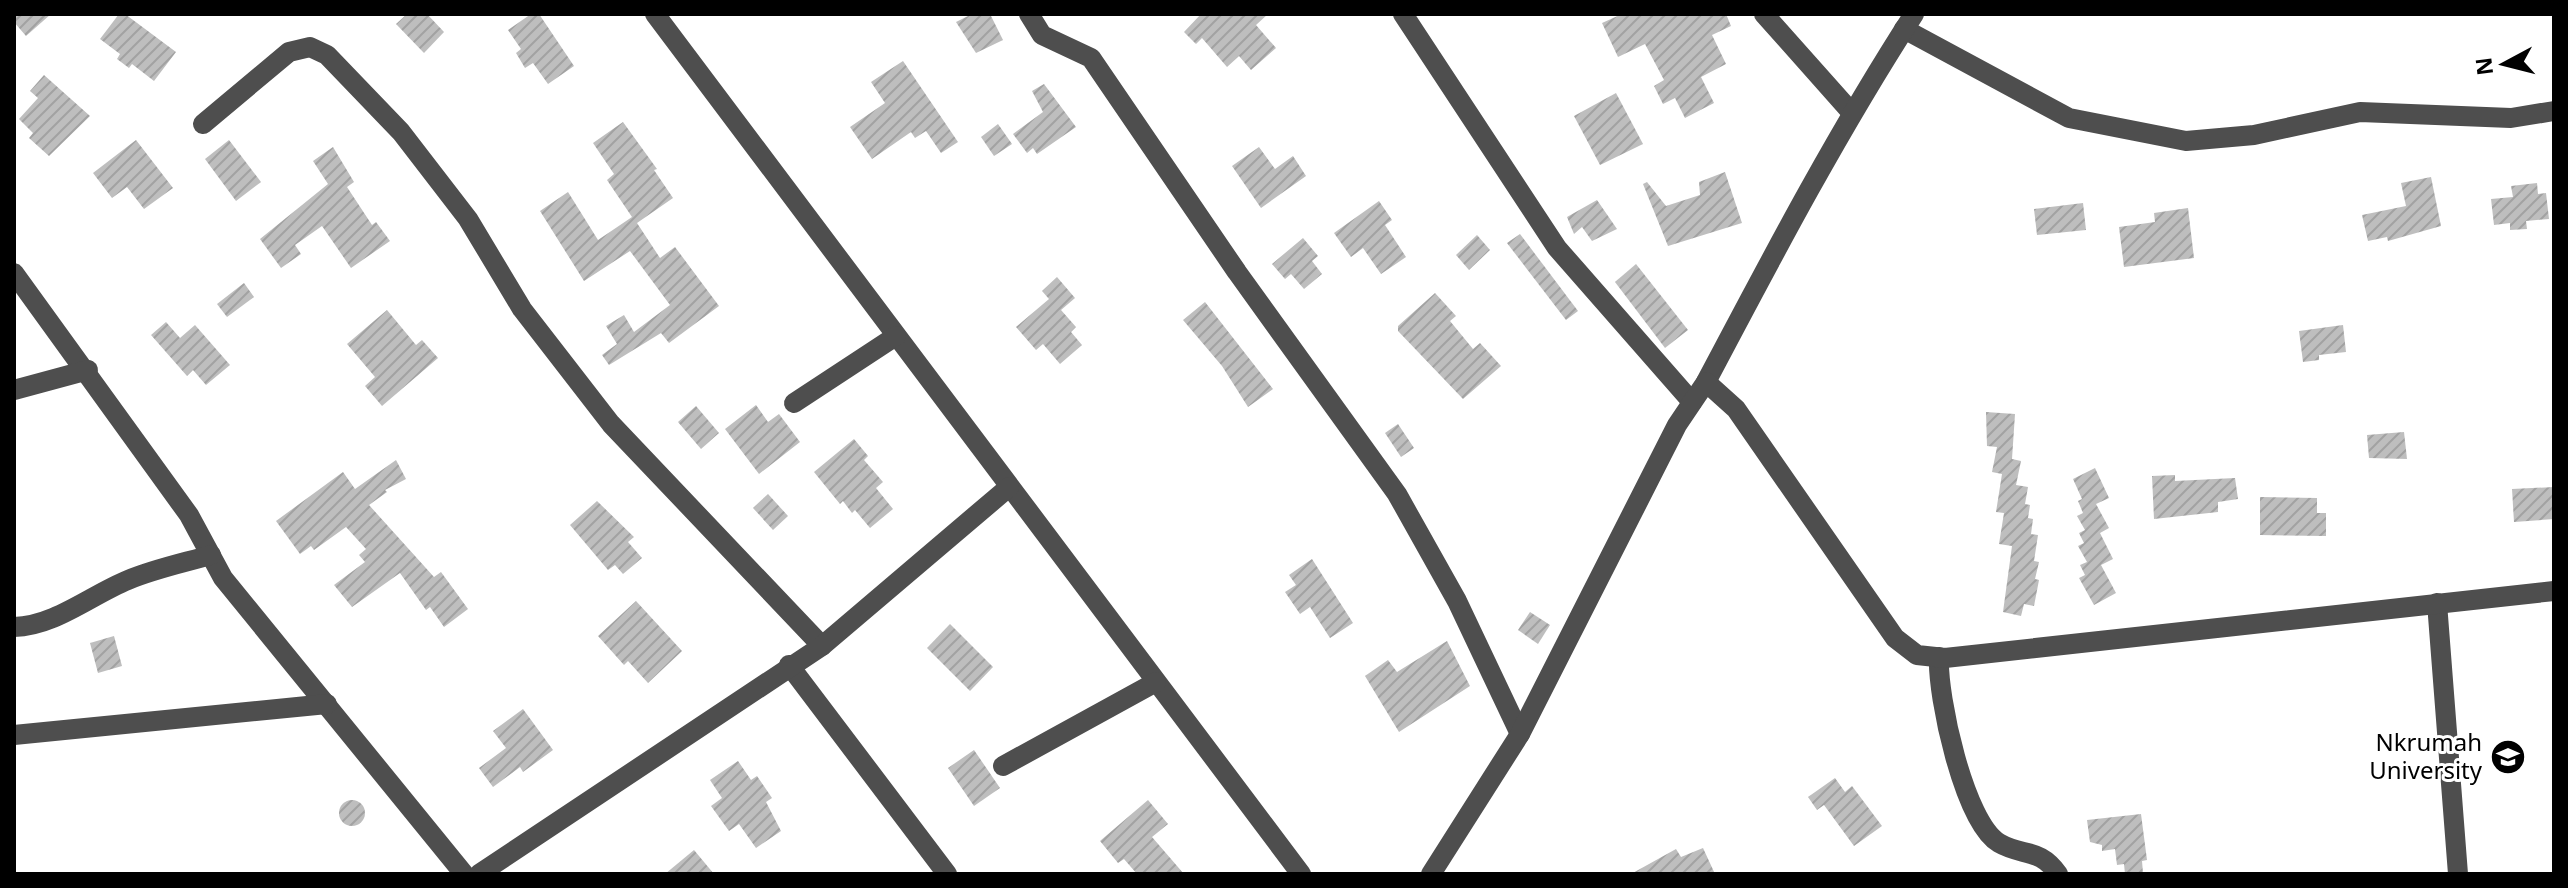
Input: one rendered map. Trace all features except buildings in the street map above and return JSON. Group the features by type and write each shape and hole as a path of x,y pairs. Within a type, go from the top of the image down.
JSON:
{"street":[{"path":"1029,14 1042,35 1091,58 1237,272 1397,494 1457,601 1520,734"},
{"path":"1403,14 1557,248 1692,402"},
{"path":"1764,14 1852,113"},
{"path":"664,17 896,336 1301,874"},
{"path":"1431,874 1520,734 1692,402 1706,382 1852,113 1909,21 2069,118 2186,141 2254,135 2360,112 2511,118 2554,111"},
{"path":"203,124 289,52 310,47 327,55 401,132 468,219 522,309 569,365 611,424 822,646"},
{"path":"14,273 88,370 189,515 223,578 464,874"},
{"path":"794,403 896,336"},
{"path":"14,390 88,370"},
{"path":"1706,382 1736,409 1895,638 1917,655 1939,657 2002,653 2554,591"},
{"path":"479,874 789,665 822,646 1009,487"},
{"path":"14,627 26,627 82,604 127,580 211,555"},
{"path":"2437,603 2458,874"},
{"path":"1939,657 1941,689 1958,774 1970,804 1999,843 2048,860 2058,874"},
{"path":"789,665 947,874"},
{"path":"1003,766 1156,682"},
{"path":"14,735 327,704"}],"place":[{"name":"Nkrumah University","path":"2508,757"}]}
